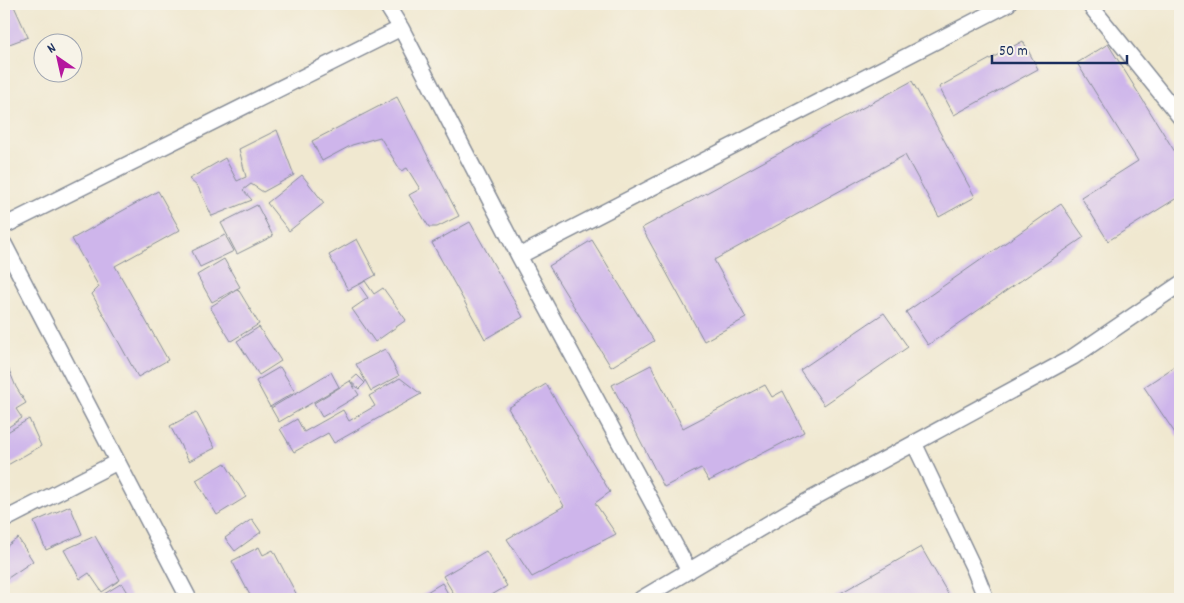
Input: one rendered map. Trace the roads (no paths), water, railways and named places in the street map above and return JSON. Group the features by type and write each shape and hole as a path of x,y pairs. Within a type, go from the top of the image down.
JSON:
{"street":[{"path":"386,4 401,28 519,256 689,572"},
{"path":"519,256 1008,4"},
{"path":"1089,4 1180,117"},
{"path":"4,226 401,28"},
{"path":"4,244 189,599"},
{"path":"641,599 914,442 1073,357 1180,284"},
{"path":"914,442 974,569 986,599"},
{"path":"4,520 117,462"}]}
